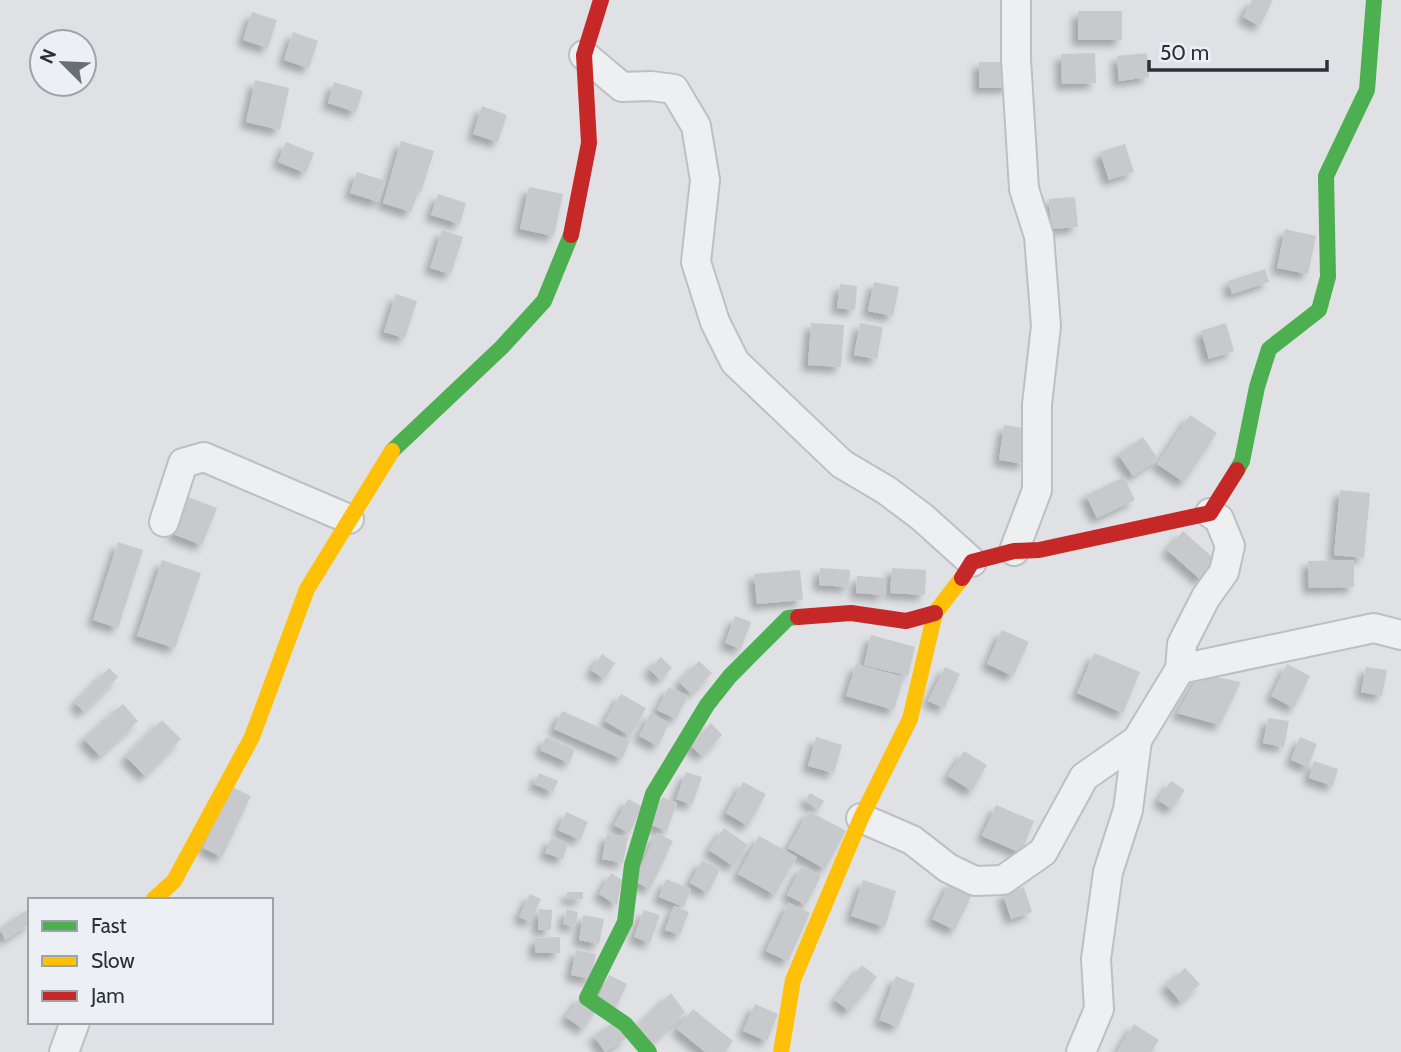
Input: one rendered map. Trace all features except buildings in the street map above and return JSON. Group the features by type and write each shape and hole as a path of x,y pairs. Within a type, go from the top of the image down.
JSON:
{"street":[{"path":"155,898 174,881 252,737 307,589 388,455 502,347 544,301 571,234 589,143 584,55 601,0"},
{"path":"1014,551 1037,490 1037,404 1046,326 1039,236 1024,189 1016,59 1016,0"},
{"path":"1210,513 1242,461 1257,387 1269,349 1319,310 1328,277 1326,176 1367,90 1374,0"},
{"path":"584,55 622,87 651,86 674,89 696,126 705,180 696,262 715,322 735,362 842,464 895,496 972,562"},
{"path":"164,522 183,463 204,457 349,519"},
{"path":"781,1052 793,980 861,818 910,719 935,613 958,585 972,562 1014,551 1039,550 1210,513 1219,519 1230,546 1224,572 1206,597 1182,643 1180,669 1137,740 1128,810 1108,872 1097,958 1099,1009 1081,1052"},
{"path":"649,1052 625,1024 587,998 625,922 632,865 653,794 707,705 730,676 789,618 851,613 906,621 935,613"},
{"path":"1180,669 1374,628 1401,635"},
{"path":"861,818 912,840 948,868 975,881 1003,880 1043,852 1084,777 1137,740"},
{"path":"64,1052 74,1024"}],"traffic: fast":[{"path":"1237,470 1242,461 1257,387 1269,349 1319,310 1328,277 1326,176 1367,90 1374,0"},
{"path":"392,451 502,347 544,301 571,235"},
{"path":"649,1052 625,1024 587,998 625,922 632,865 653,794 707,705 730,676 788,618 798,617"}],"traffic: slow":[{"path":"155,898 174,881 252,737 307,589 392,451"},
{"path":"781,1052 793,980 861,818 910,719 935,613 962,578"}],"traffic: jam":[{"path":"571,235 589,143 584,55 601,0"},
{"path":"962,578 972,562 1014,551 1039,550 1210,513 1237,470"},
{"path":"798,617 851,613 906,621 935,613"}]}
